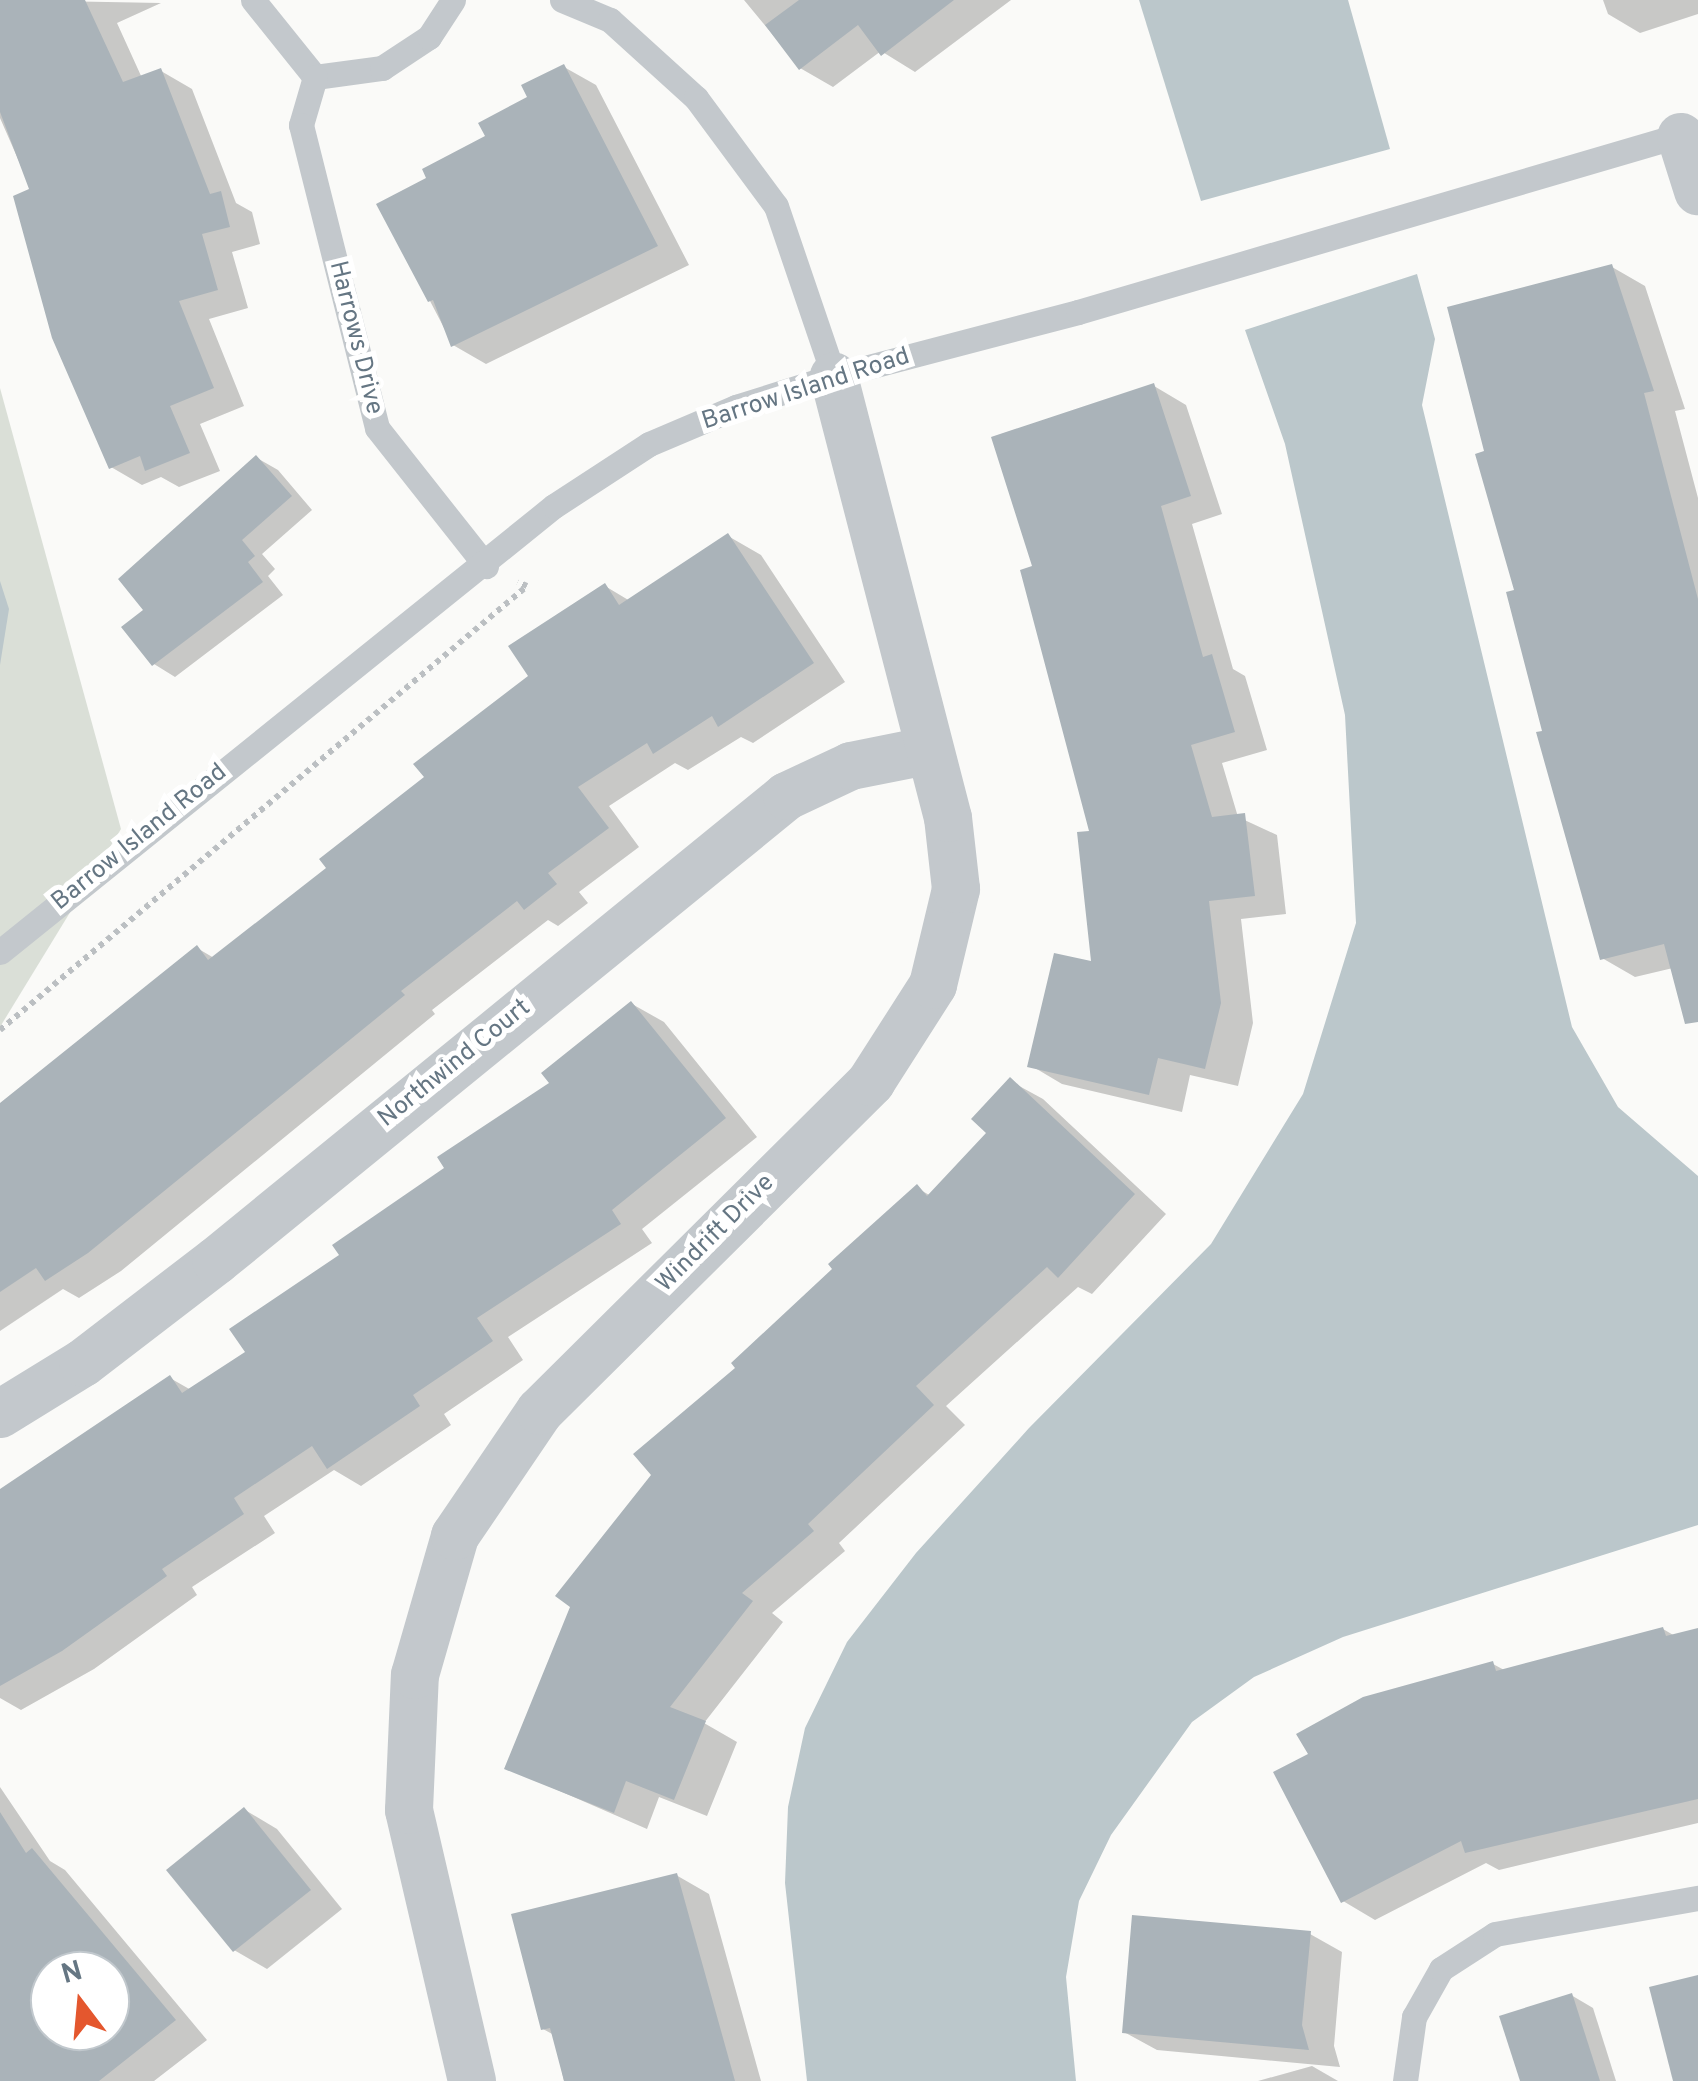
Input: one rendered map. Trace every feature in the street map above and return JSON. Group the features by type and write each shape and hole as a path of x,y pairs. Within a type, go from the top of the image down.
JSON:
{"street":[{"path":"1689,132 1698,191"},
{"name":"Windrift Drive","path":"472,2081 408,1810 415,1675 455,1536 540,1411 872,1082 933,985 956,889 948,818 926,751 927,732 834,376"},
{"name":"Northwind Court","path":"0,1414 82,1364 216,1262 787,796 851,766 926,751"}],"lane":[{"path":"253,0 316,77 382,68 428,37 453,0"},
{"path":"562,0 610,20 696,98 776,206 834,376"},
{"name":"Harrows Drive","path":"316,77 301,125 377,428 486,566"},
{"name":"Barrow Island Road","path":"0,952 486,566 554,506 649,444 736,407 834,376 1689,132"},
{"path":"1405,2081 1414,2017 1441,1969 1496,1934 1698,1898"}],"path":[{"path":"0,1030 526,586 486,566"}],"shaded area":[{"path":"1139,0 1348,0 1390,149 1201,201"},
{"path":"1417,274 1435,339 1422,405 1572,1027 1618,1107 1698,1176 1698,1525 1343,1637 1254,1677 1192,1722 1111,1835 1079,1901 1066,1977 1076,2081 807,2081 785,1883 788,1807 805,1728 847,1642 916,1553 1029,1428 1211,1244 1303,1094 1356,923 1345,715 1285,444 1245,330"},
{"path":"0,388 121,829 0,1027"},
{"path":"0,581 9,609 0,665"}],"building":[{"path":"0,0 85,0 123,82 161,68 210,194 221,191 230,227 202,234 218,290 179,301 214,388 170,406 190,453 145,471 140,456 109,469 52,338 13,196 29,189 0,112"},
{"path":"799,0 954,0 881,56 858,25 799,70 765,25"},
{"path":"564,64 658,246 451,347 433,300 428,302 376,204 426,178 422,169 485,136 478,123 527,97 521,85"},
{"path":"1612,264 1654,391 1644,393 1698,599 1698,1022 1685,1024 1664,944 1600,960 1536,732 1542,731 1506,592 1514,590 1475,454 1484,451 1447,307"},
{"path":"1154,383 1191,496 1161,506 1203,657 1212,654 1235,732 1191,745 1212,817 1245,813 1255,896 1209,901 1221,1003 1205,1069 1158,1058 1149,1095 1027,1067 1054,953 1091,961 1077,832 1089,831 1020,570 1032,566 991,437"},
{"path":"256,455 292,496 242,540 255,556 248,562 263,582 152,666 121,627 143,610 118,579"},
{"path":"728,533 814,663 718,727 712,716 653,754 647,743 578,787 609,828 548,873 557,884 524,910 517,901 401,991 405,995 88,1253 45,1281 36,1268 0,1292 0,1103 197,945 208,960 326,868 319,859 424,777 413,764 528,676 508,646 605,583 619,605"},
{"path":"631,1001 726,1118 612,1210 621,1224 477,1318 493,1341 413,1395 420,1406 327,1469 312,1446 234,1498 244,1514 162,1569 167,1576 62,1651 0,1686 0,1489 170,1375 182,1393 245,1352 229,1329 339,1255 332,1245 444,1168 437,1157 549,1083 541,1073"},
{"path":"1010,1077 1135,1194 1058,1278 1047,1267 916,1386 934,1405 808,1524 814,1531 742,1593 753,1601 670,1707 706,1721 674,1800 626,1781 614,1813 504,1769 570,1607 555,1596 651,1475 633,1454 735,1368 731,1363 832,1269 828,1264 917,1184 927,1196 986,1133 971,1119"},
{"path":"1663,1627 1666,1636 1698,1628 1698,1799 1465,1853 1461,1841 1341,1903 1273,1772 1308,1754 1296,1734 1363,1697 1493,1661 1496,1671"},
{"path":"244,1807 311,1890 233,1952 166,1870"},
{"path":"0,1812 26,1853 32,1848 118,1951 30,1951 30,2051 130,2051 130,1965 176,2020 99,2081 0,2081"},
{"path":"677,1873 735,2081 564,2081 550,2028 541,2030 511,1914"},
{"path":"1132,1915 1311,1931 1302,2025 1309,2050 1122,2033"},
{"path":"1698,1975 1698,2081 1673,2081 1649,1987"},
{"path":"1572,1993 1600,2081 1520,2081 1499,2016"}]}
